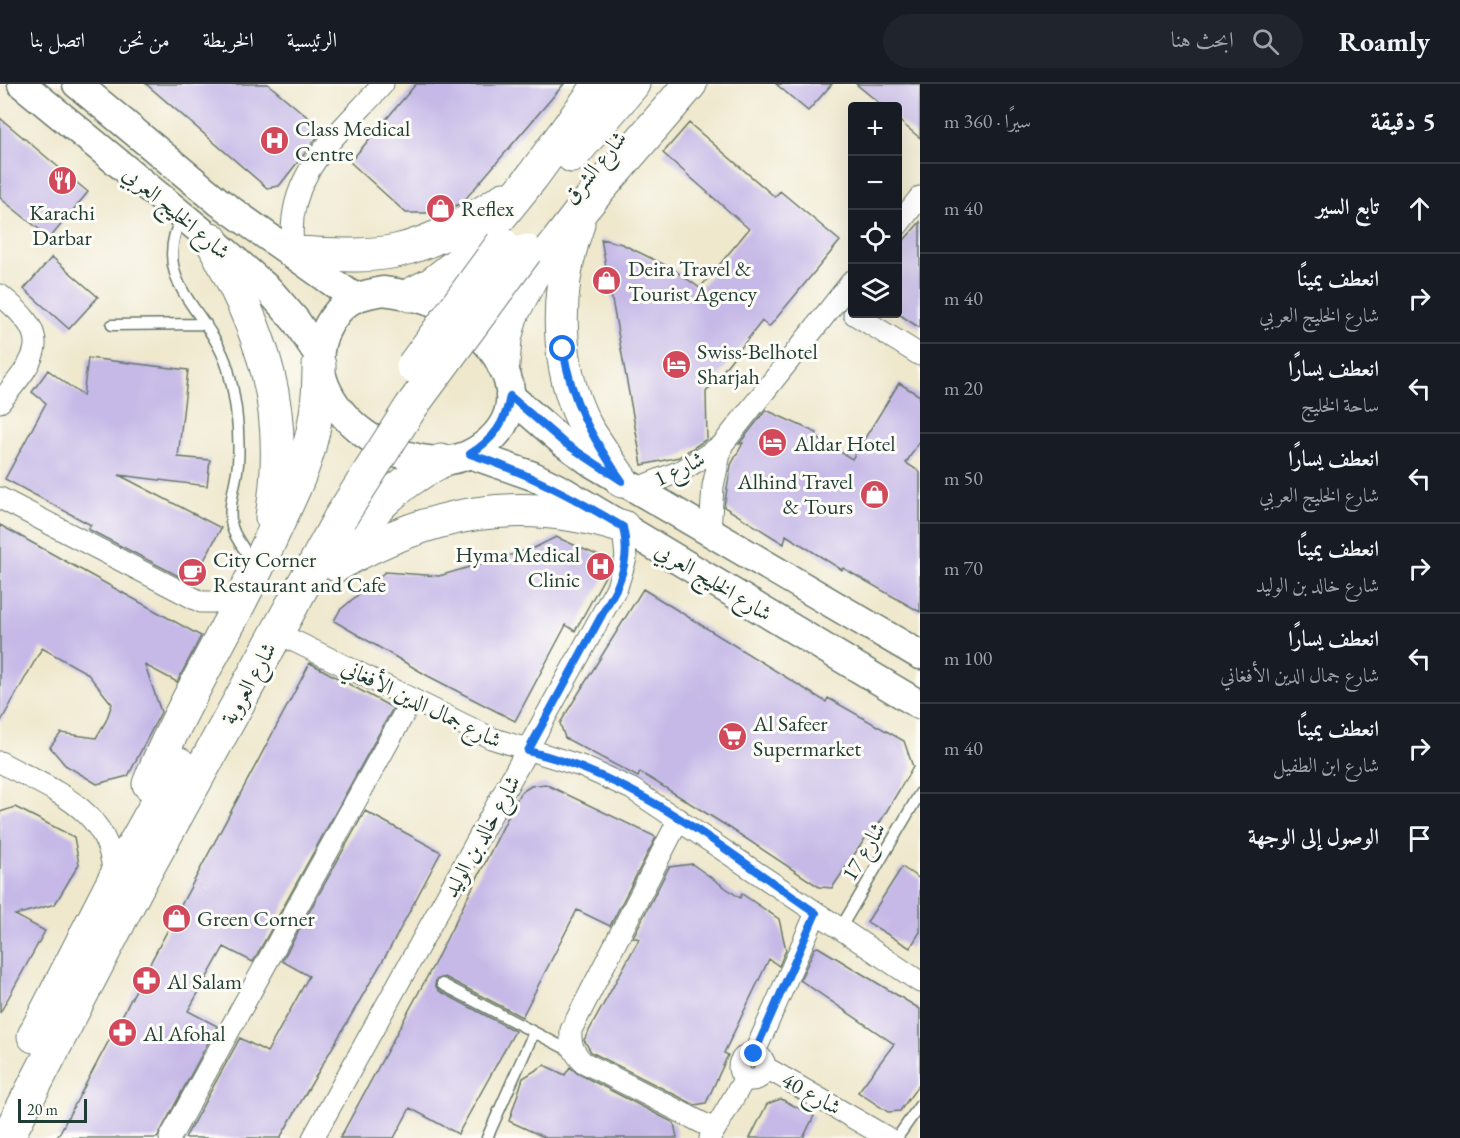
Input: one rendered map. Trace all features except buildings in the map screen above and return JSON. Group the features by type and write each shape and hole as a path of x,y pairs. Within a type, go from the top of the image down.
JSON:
{"main road":[{"name":"شارع الخليج العربي","path":"22,84 211,239 282,304 319,360"},
{"name":"شارع الخليج العربي","path":"77,84 219,202 356,298"},
{"path":"410,295 432,284 469,255 532,177 600,84"},
{"name":"شارع الشرق","path":"514,248 633,84"},
{"name":"شارع الشرق","path":"514,248 602,154 663,84"},
{"path":"127,873 173,853 198,822 294,641 352,538 381,502 413,477 486,444 498,431 507,414 510,396 503,364 505,339 521,293 585,206 690,84"},
{"path":"294,253 366,254 396,251 425,241 482,214 532,177"},
{"path":"585,206 567,263 563,292 563,349 570,384 586,426 629,485"},
{"path":"211,239 259,340 272,382 279,449 275,502 261,559"},
{"name":"شارع العروبة","path":"0,1101 408,372 514,248"},
{"path":"127,873 136,818 156,767 243,598 297,485 311,446 320,392 319,360 330,321 341,308 356,298 383,291 410,295 433,303 463,321 489,345 503,364"},
{"path":"319,360 326,387 337,407 353,426 374,441 396,451 456,458"},
{"name":"شارع الخليج العربي","path":"510,396 563,442 629,485 920,655"},
{"name":"شارع الخليج العربي","path":"456,458 533,476 623,527 920,705"},
{"path":"338,565 372,545 409,531 448,519 488,511 528,509 568,512 623,527"},
{"name":"شارع العروبة","path":"7,1138 127,873"}],"street":[{"path":"294,253 291,216 299,187 315,162 383,84"},
{"path":"902,219 920,197"},
{"path":"0,295 24,315 32,328 35,344 32,360 0,402"},
{"path":"847,309 920,356"},
{"name":"شارع 1","path":"629,485 683,470 722,445 847,309"},
{"name":"شارع 1","path":"710,531 713,486 722,445"},
{"path":"0,498 201,602 230,602 243,598"},
{"name":"شارع خالد بن الوليد","path":"313,1138 528,751 623,573 626,542 623,527"},
{"name":"شارع جمال الدين الأفغاني","path":"294,641 491,738 607,777 632,789 920,982"},
{"path":"170,1138 412,699"},
{"path":"0,762 81,808 97,823 108,840 113,861 127,873"},
{"path":"679,819 571,1030 570,1042 574,1053 597,1070 712,1134 745,1078 759,1078 760,1060 816,913"},
{"name":"شارع 40","path":"760,1060 888,1138"}],"lane":[{"path":"182,216 171,246 171,264 178,282 206,324 227,367 234,399 238,463 231,511 232,528 261,559"},
{"path":"112,325 206,324"},
{"name":"شارع 17","path":"840,929 920,793"},
{"path":"442,984 574,1053"},
{"path":"487,1138 534,1032"},
{"path":"897,1138 920,1105"}],"place":[{"name":"Class Medical Centre","path":"274,141"},
{"name":"Karachi Darbar","path":"62,180"},
{"name":"Reflex","path":"440,208"},
{"name":"Deira Travel & Tourist Agency","path":"607,281"},
{"name":"Swiss-Belhotel Sharjah","path":"676,364"},
{"name":"Aldar Hotel","path":"773,443"},
{"name":"Alhind Travel & Tours","path":"874,494"},
{"name":"Hyma Medical Clinic","path":"601,567"},
{"name":"City Corner Restaurant and Cafe","path":"192,572"},
{"name":"Al Safeer Supermarket","path":"732,736"},
{"name":"Green Corner","path":"176,918"},
{"name":"Al Salam","path":"146,981"},
{"name":"Al Afohal","path":"122,1033"}],"route":[{"path":"563,349 575,401 586,426 622,481 563,442 510,396 507,414 498,431 486,444 470,454 533,476 563,491 623,527 626,542 626,558 617,587 528,751 581,766 632,789 656,803 816,913 754,1054"}]}
